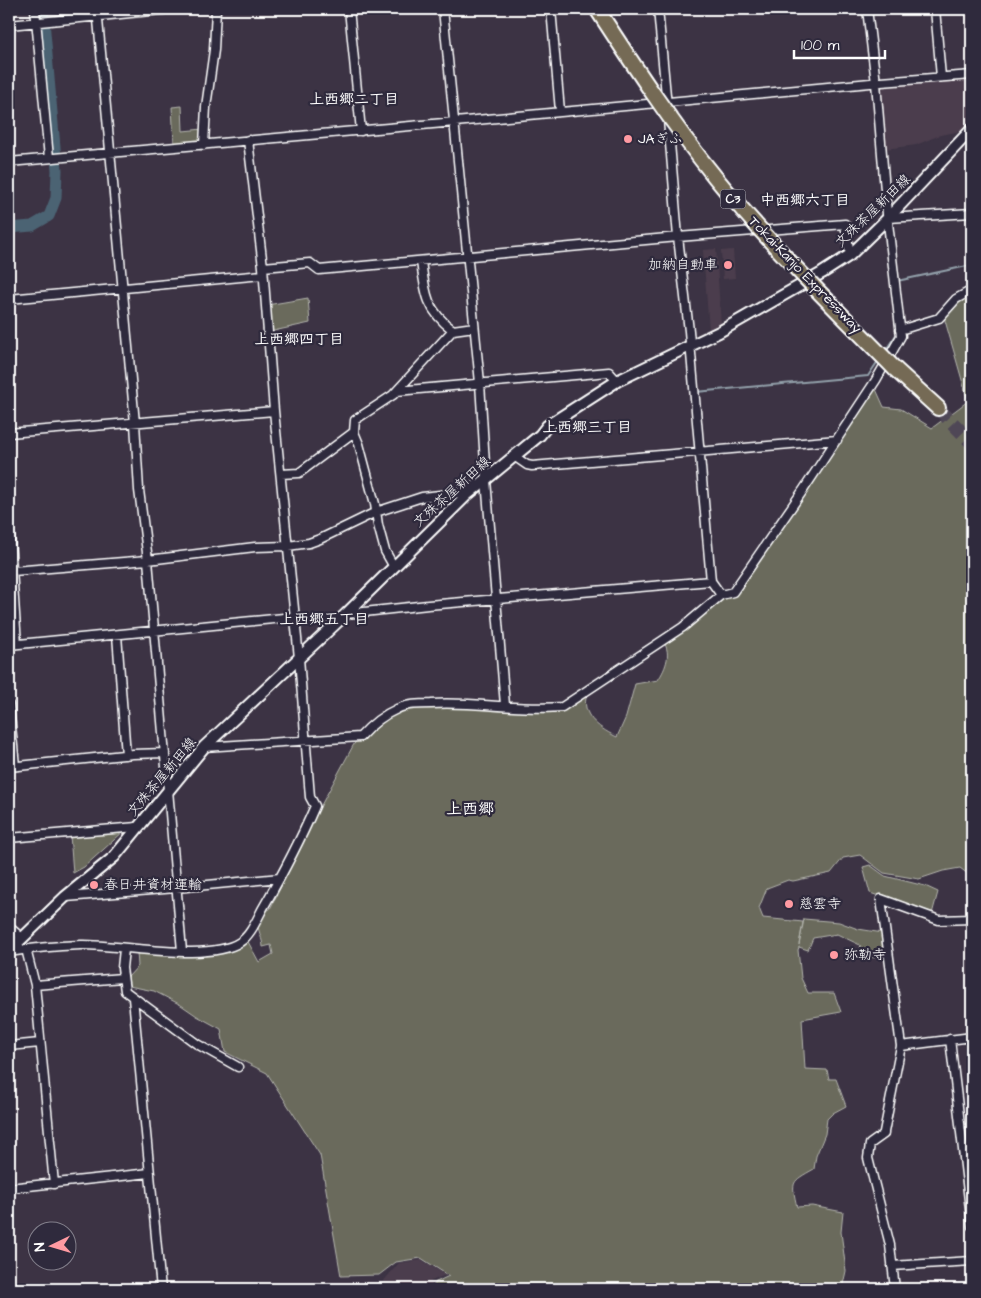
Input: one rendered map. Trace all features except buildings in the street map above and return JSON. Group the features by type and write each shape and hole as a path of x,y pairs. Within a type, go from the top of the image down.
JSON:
{"highway":[{"name":"Tokai-Kanjo Expressway","path":"597,9 676,127 715,178 798,270 895,369 938,408"}],"main road":[{"name":"文殊茶屋新田線","path":"9,952 66,897 114,857 204,747 346,614 433,528 540,435 547,426 617,381 690,346 814,278 850,255 888,218 972,129"}],"street":[{"path":"35,9 54,158"},
{"path":"9,25 48,22 97,13 171,9"},
{"path":"204,145 216,9"},
{"path":"349,9 361,131"},
{"path":"443,9 480,383 486,480 505,705"},
{"path":"551,9 560,111"},
{"path":"658,9 711,581 721,595"},
{"path":"204,747 360,737 369,727 395,709 407,705 446,703 505,705 542,709 562,707 684,627 721,595 733,592 837,440 876,380 901,336 867,9"},
{"path":"935,9 941,77"},
{"path":"97,13 182,951"},
{"path":"9,162 972,75"},
{"path":"9,952 83,945 195,952 222,949 242,941 252,928 280,878 315,806 310,797 299,658 274,411 263,271 248,140"},
{"path":"888,218 972,213"},
{"path":"9,299 122,288 263,271 310,263 319,270 678,237 845,224 850,255"},
{"path":"421,261 424,286 430,307 453,330"},
{"path":"900,330 939,318 956,299 969,294 972,290"},
{"path":"394,567 385,551 361,452 354,432 355,420 397,391 453,330 474,327"},
{"path":"397,391 609,372 617,381"},
{"path":"9,433 274,411"},
{"path":"281,474 298,473 354,432"},
{"path":"514,456 527,465 532,466 837,440"},
{"path":"13,571 148,560 255,547 288,546 320,539 376,512 422,497 458,493 486,480"},
{"path":"9,524 17,644"},
{"path":"346,614 496,598 711,581"},
{"path":"9,645 294,617"},
{"path":"117,635 126,755"},
{"path":"9,705 12,766 165,753"},
{"path":"9,838 137,827"},
{"path":"66,897 280,878"},
{"path":"896,1289 890,1245 868,1158 870,1144 884,1134 901,1046 881,899 939,920 972,919"},
{"path":"9,927 22,938"},
{"path":"26,949 35,985 54,1184"},
{"path":"124,949 122,978 125,992 139,1000 197,1044 238,1067"},
{"path":"35,985 122,978"},
{"path":"133,998 161,1289"},
{"path":"901,1046 972,1037"},
{"path":"950,1039 972,1226"},
{"path":"9,1046 40,1043"},
{"path":"9,1188 150,1174"},
{"path":"892,1266 972,1261"}],"shaded area":[{"path":"972,79 972,120 962,131 940,135 916,145 885,149 879,89 882,87"},
{"path":"716,249 721,326 709,330 703,250"},
{"name":"加納自動車","path":"733,250 735,278 723,279 721,251"},
{"path":"421,1260 446,1275 431,1281 433,1289 344,1289 343,1285 382,1283 399,1263"}],"green space":[{"path":"182,106 183,131 203,129 203,141 174,143 172,107"},
{"path":"972,290 972,877 960,868 943,871 919,879 884,873 860,855 843,858 831,873 793,881 788,880 767,888 759,908 763,918 803,922 799,945 804,919 839,922 858,929 883,933 886,957 864,958 860,945 837,934 813,938 808,950 799,947 798,950 801,978 808,993 834,993 841,1012 802,1019 805,1069 827,1070 829,1079 836,1079 846,1106 833,1113 827,1119 825,1134 816,1156 814,1169 797,1180 794,1192 797,1207 812,1206 843,1212 841,1232 846,1271 842,1289 435,1289 434,1283 449,1276 421,1258 396,1262 379,1275 341,1276 320,1155 267,1073 225,1052 221,1029 154,991 129,986 128,977 138,966 137,952 218,952 246,938 259,962 273,954 271,945 263,947 258,926 259,917 270,909 318,811 354,744 375,720 418,701 487,709 550,709 582,694 586,698 587,711 594,722 605,731 617,737 626,717 635,684 658,680 664,670 667,649 661,639 727,596 875,387 884,407 901,409 932,428 968,401 944,317"},
{"path":"308,298 310,323 269,332 267,305"},
{"path":"124,831 84,867 73,873 70,835"},
{"path":"870,865 885,876 925,886 938,892 932,914 870,893 863,867"}],"waterway":[{"path":"9,228 32,226 49,216 56,198 57,170 43,9"},
{"path":"897,281 972,265"},
{"path":"885,351 898,332"},
{"path":"696,392 868,376 878,361"}],"tunnel":[{"path":"938,408 972,443"}],"place":[{"name":"JAぎふ","path":"628,139"},
{"name":"加納自動車","path":"728,265"},
{"name":"春日井資材運輸","path":"94,885"},
{"name":"慈雲寺","path":"789,904"},
{"name":"弥勒寺","path":"834,955"}],"district":[{"name":"上西郷二丁目","path":"354,99"},
{"name":"中西郷六丁目","path":"805,200"},
{"name":"上西郷四丁目","path":"299,339"},
{"name":"上西郷三丁目","path":"587,427"},
{"name":"上西郷五丁目","path":"324,619"},
{"name":"上西郷","path":"470,809"}]}
